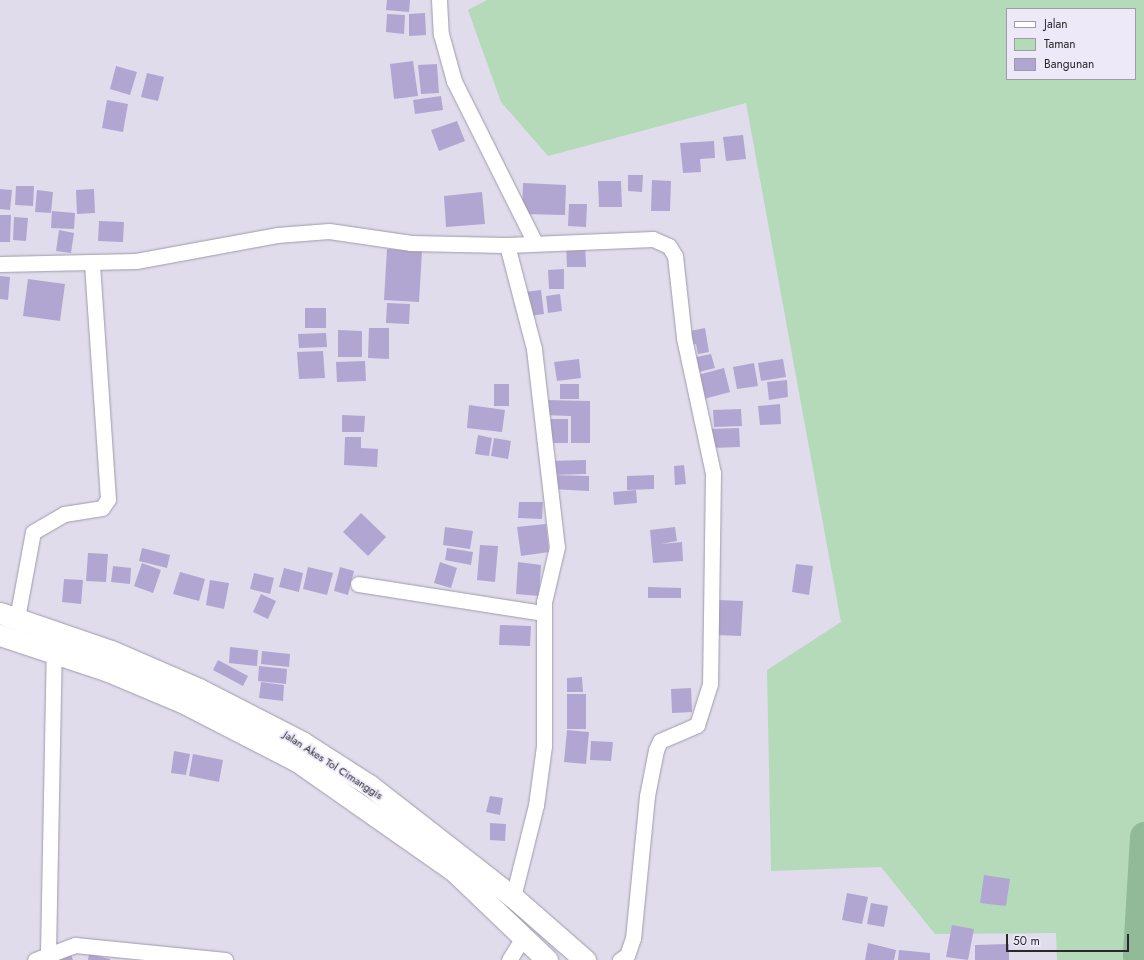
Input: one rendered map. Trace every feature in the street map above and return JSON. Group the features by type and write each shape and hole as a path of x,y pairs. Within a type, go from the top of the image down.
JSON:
{"main road":[{"name":"Jalan Akes Tol Cimanggis","path":"8,616 109,661 182,702 297,761 454,871 547,960"},
{"name":"Jalan Akes Tol Cimanggis","path":"0,635 54,652 109,661 198,688 302,742 369,785 513,897 585,960"}],"street":[{"path":"439,0 441,34 454,81 534,241"},
{"path":"0,264 92,264 148,260 192,249 307,232 329,231 411,243 507,245 534,241 653,239 669,246 675,256 684,338 713,473 710,684 697,725 660,741 656,750 647,796 633,938 627,955 620,960"},
{"path":"507,245 534,349 557,547 543,613 544,746 536,805 513,897"},
{"path":"8,616 33,532 64,514 102,508 108,499 92,264"},
{"path":"358,584 543,613"},
{"path":"48,953 54,652"},
{"path":"509,960 523,938"},
{"path":"35,960 48,953 75,945 225,960"}],"green space":[{"path":"487,0 1144,0 1144,960 1057,960 1056,933 935,934 881,867 771,871 767,670 841,622 746,103 548,156 501,102 468,10"}],"building":[{"path":"387,0 410,0 409,12 386,10"},
{"path":"425,13 426,35 409,36 409,14"},
{"path":"387,14 405,15 404,34 386,32"},
{"path":"413,61 418,96 394,99 390,64"},
{"path":"437,64 439,93 421,94 418,65"},
{"path":"116,66 137,72 130,95 110,89"},
{"path":"147,73 164,77 158,101 141,97"},
{"path":"441,96 443,110 415,114 413,100"},
{"path":"107,100 128,104 123,132 102,128"},
{"path":"457,121 465,141 439,151 431,130"},
{"path":"743,135 746,159 726,161 723,137"},
{"path":"714,141 715,158 700,159 701,172 683,173 680,143"},
{"path":"628,175 643,175 642,192 628,191"},
{"path":"652,180 671,181 670,211 651,211"},
{"path":"598,181 621,181 622,207 599,207"},
{"path":"523,183 566,185 565,215 522,214"},
{"path":"16,186 34,186 33,206 15,205"},
{"path":"0,189 12,190 10,210 0,209"},
{"path":"94,189 95,213 77,214 76,190"},
{"path":"37,190 53,192 51,213 35,212"},
{"path":"482,192 485,224 446,227 444,196"},
{"path":"569,204 587,204 586,227 568,226"},
{"path":"52,211 75,213 74,229 51,228"},
{"path":"0,215 11,215 10,242 0,242"},
{"path":"14,217 28,218 26,241 13,240"},
{"path":"99,221 124,222 123,242 98,241"},
{"path":"59,230 74,233 71,253 56,251"},
{"path":"585,243 586,267 567,267 566,244"},
{"path":"387,249 422,251 419,302 384,300"},
{"path":"564,269 564,289 549,289 548,270"},
{"path":"0,276 10,277 8,300 0,299"},
{"path":"28,279 65,284 60,321 23,316"},
{"path":"541,290 544,314 529,316 525,292"},
{"path":"560,294 562,311 548,313 546,296"},
{"path":"387,303 410,304 409,324 386,323"},
{"path":"305,308 326,308 326,328 305,328"},
{"path":"369,328 389,328 389,359 368,358"},
{"path":"705,328 709,352 698,354 696,344 687,346 685,332"},
{"path":"338,330 362,331 362,357 338,357"},
{"path":"326,333 327,347 299,348 298,334"},
{"path":"323,351 325,378 299,379 297,352"},
{"path":"711,354 715,368 695,373 692,358"},
{"path":"579,359 581,378 557,381 554,362"},
{"path":"783,359 786,377 761,381 758,363"},
{"path":"365,361 366,381 337,382 336,362"},
{"path":"754,363 758,386 737,389 733,367"},
{"path":"724,368 730,392 700,400 694,376"},
{"path":"787,380 788,397 769,400 767,382"},
{"path":"494,384 509,384 509,406 494,406"},
{"path":"560,384 579,384 579,399 560,399"},
{"path":"542,400 590,401 590,443 571,443 571,416 542,415"},
{"path":"780,404 781,424 760,425 758,406"},
{"path":"469,405 505,410 502,432 467,428"},
{"path":"741,409 742,426 714,427 713,410"},
{"path":"342,415 365,416 364,432 342,432"},
{"path":"551,419 568,419 568,443 551,443"},
{"path":"739,428 740,447 711,448 710,429"},
{"path":"478,435 492,438 489,456 475,454"},
{"path":"345,437 361,437 361,448 378,449 377,467 344,465"},
{"path":"494,438 511,441 508,459 491,456"},
{"path":"586,460 586,474 550,475 550,461"},
{"path":"684,465 686,484 675,485 674,466"},
{"path":"551,475 589,476 589,491 551,489"},
{"path":"654,475 654,489 627,490 627,476"},
{"path":"636,490 637,503 614,505 613,492"},
{"path":"519,502 543,502 542,519 518,518"},
{"path":"361,513 386,537 368,556 343,532"},
{"path":"546,524 549,552 521,556 517,527"},
{"path":"445,527 473,531 470,549 443,545"},
{"path":"675,527 677,541 661,544 682,542 683,561 653,563 650,530"},
{"path":"480,545 498,546 495,582 477,580"},
{"path":"142,548 170,555 167,568 139,561"},
{"path":"447,548 473,552 471,565 445,560"},
{"path":"88,553 108,554 106,582 86,581"},
{"path":"440,562 457,568 451,588 434,583"},
{"path":"518,562 541,565 539,596 516,594"},
{"path":"142,563 161,570 153,593 134,586"},
{"path":"796,564 813,566 809,595 792,592"},
{"path":"113,566 131,568 130,584 111,582"},
{"path":"308,567 333,573 327,595 303,589"},
{"path":"340,567 354,571 348,595 334,591"},
{"path":"284,568 303,573 299,592 279,587"},
{"path":"180,572 205,579 199,601 173,594"},
{"path":"254,573 274,578 270,594 250,589"},
{"path":"64,579 83,580 81,604 62,602"},
{"path":"210,580 229,583 224,609 206,605"},
{"path":"648,587 681,588 681,598 648,598"},
{"path":"261,594 276,601 268,619 253,612"},
{"path":"717,600 743,601 741,636 716,635"},
{"path":"500,625 531,626 530,646 499,645"},
{"path":"230,647 258,650 257,666 229,663"},
{"path":"262,651 290,654 289,667 261,664"},
{"path":"218,660 248,676 243,686 213,670"},
{"path":"259,666 287,669 286,684 258,681"},
{"path":"582,677 583,692 567,692 567,678"},
{"path":"261,682 284,685 283,701 259,698"},
{"path":"691,688 692,712 672,713 671,689"},
{"path":"567,694 586,694 586,729 567,729"},
{"path":"567,730 589,732 586,764 564,762"},
{"path":"591,741 613,742 611,761 590,760"},
{"path":"174,751 190,754 186,775 171,773"},
{"path":"193,754 223,760 219,782 189,776"},
{"path":"490,796 503,798 500,815 486,812"},
{"path":"490,823 506,824 505,841 490,840"},
{"path":"984,875 1010,879 1006,906 980,903"},
{"path":"847,893 868,897 862,924 842,920"},
{"path":"871,903 888,906 884,927 867,924"},
{"path":"952,925 974,929 968,960 946,957"},
{"path":"868,943 896,950 894,960 865,960"},
{"path":"1009,944 1009,960 975,960 975,945"},
{"path":"899,950 930,953 930,960 898,960"},
{"path":"70,952 73,960 46,960"},
{"path":"89,954 110,959 110,960 88,960"}],"waterway":[{"path":"1144,836 1137,955 1144,960"}]}
